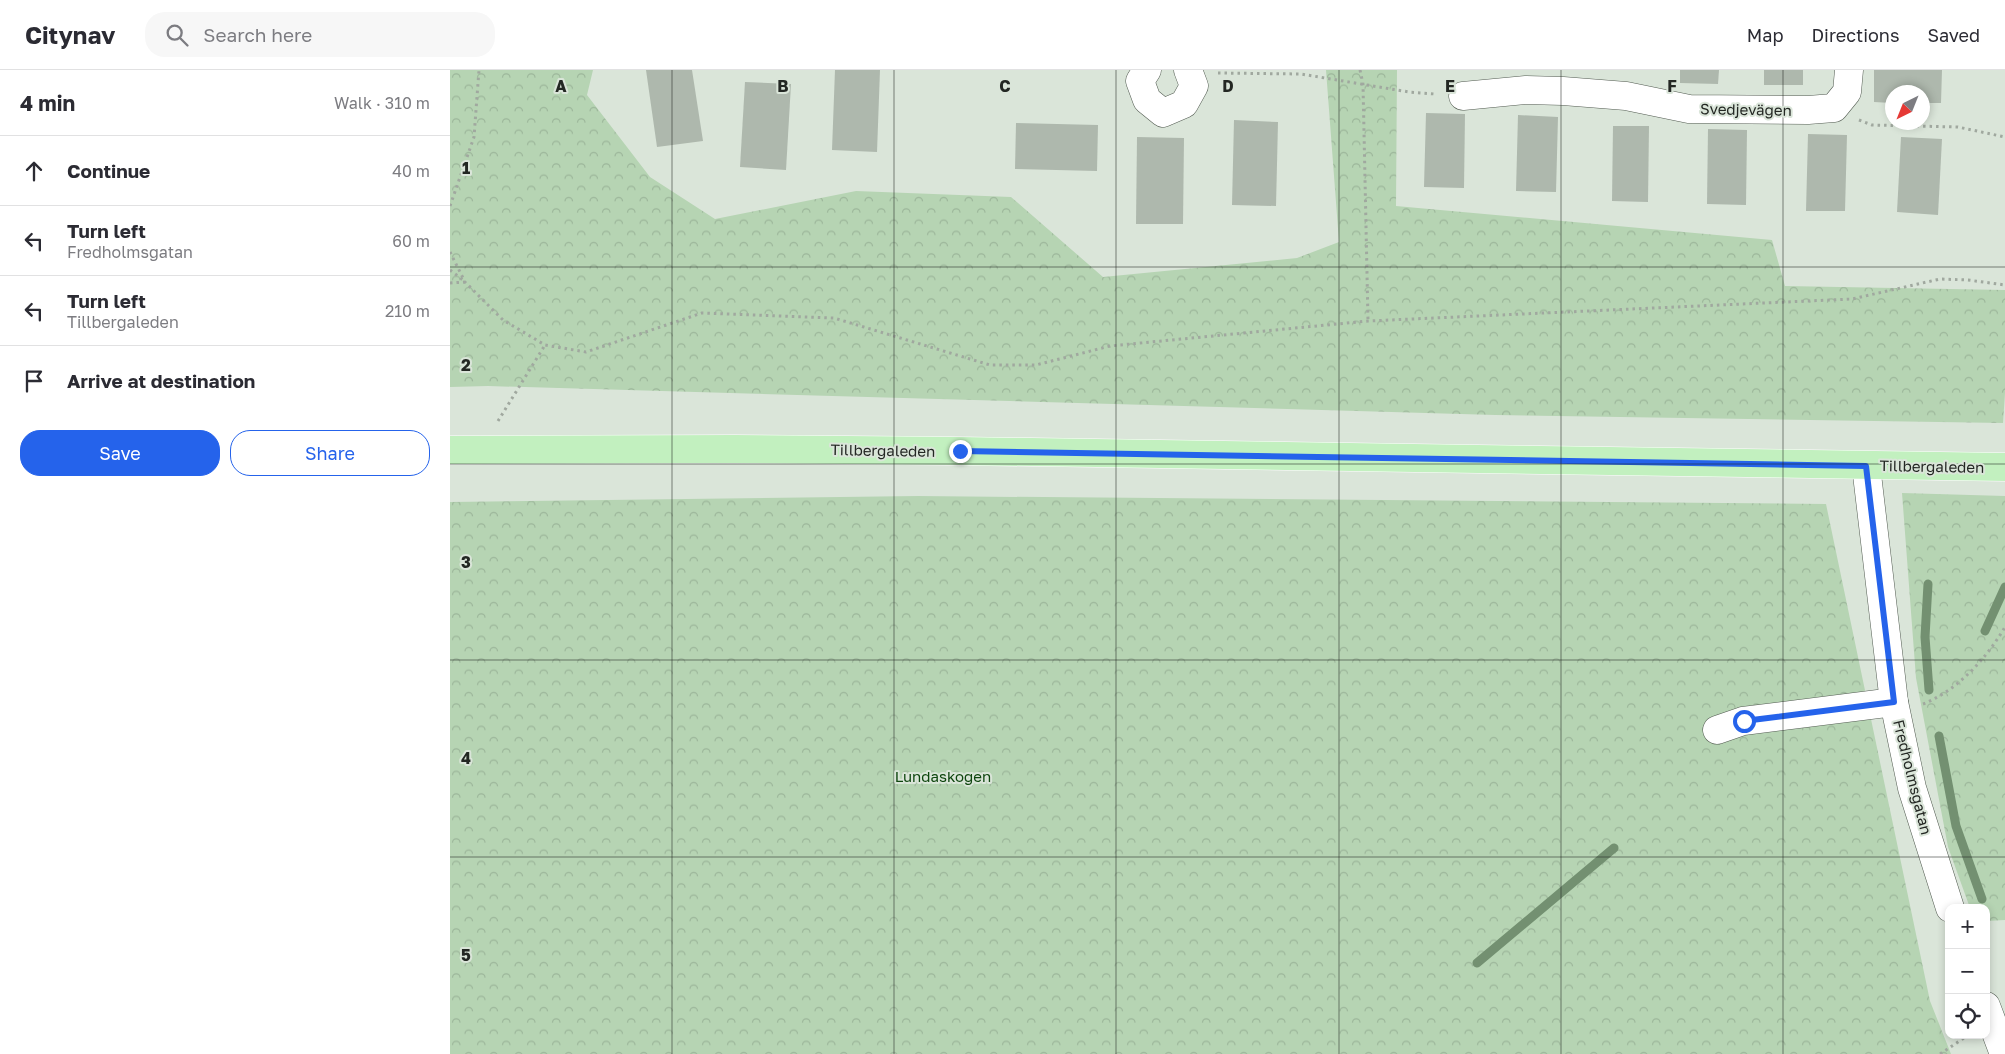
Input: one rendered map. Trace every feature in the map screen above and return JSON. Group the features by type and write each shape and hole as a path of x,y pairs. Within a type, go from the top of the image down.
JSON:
{"main road":[{"name":"Tillbergaleden","path":"450,450 921,451 2005,467"}],"street":[{"path":"1147,70 1140,81 1147,100 1163,112 1184,104 1194,86 1198,72"},
{"path":"1834,108 1848,92 1849,70"},
{"name":"Svedjevägen","path":"1463,96 1526,80 1689,108 1808,110 1834,108"},
{"name":"Fredholmsgatan","path":"1866,466 1895,708 1912,788 1949,904"},
{"path":"1716,730 1744,721 1895,708"},
{"path":"1990,1017 2004,1054"}],"path":[{"path":"450,206 474,137 479,70"},
{"path":"1360,70 1363,84 1368,321"},
{"path":"1198,72 1301,74 1409,92 1463,96"},
{"path":"1834,108 1872,126 1958,127 2005,137"},
{"path":"450,252 466,282"},
{"path":"450,270 466,282 503,320 545,345 586,352 702,312 834,318 990,365 1036,365 1110,346 1368,321 1852,299 1940,279 1968,280 2005,285"},
{"path":"450,283 466,282"},
{"path":"480,450 545,345"},
{"path":"1895,708 1926,702 1965,677 1987,654 2005,627"},
{"path":"1940,1054 1961,1039"}],"green space":[{"path":"450,70 593,70 587,95 650,177 715,219 856,191 1011,197 1103,277 1297,258 1339,242 1326,70 1397,70 1396,206 1772,240 1785,286 2005,290 2005,393 2003,423 1495,415 488,386 450,387"},
{"path":"1902,493 2005,496 2005,920 1990,921 1990,904 1969,904 1948,847 1916,678"},
{"name":"Lundaskogen","path":"918,496 1826,504 1930,1001 1951,1054 450,1054 450,502"}],"building":[{"path":"646,70 692,70 703,141 657,147"},
{"path":"835,70 880,70 877,152 832,150"},
{"path":"1680,70 1719,70 1718,84 1680,83"},
{"path":"1764,70 1803,70 1803,85 1764,85"},
{"path":"1874,70 1942,70 1941,103 1930,103 1930,85 1885,85 1885,103 1874,102"},
{"path":"745,82 791,84 786,170 740,167"},
{"path":"1426,113 1465,114 1464,188 1424,187"},
{"path":"1518,115 1558,117 1556,192 1516,191"},
{"path":"1234,120 1278,122 1276,206 1232,205"},
{"path":"1016,123 1098,125 1097,171 1015,169"},
{"path":"1613,126 1649,126 1648,202 1612,201"},
{"path":"1708,129 1747,130 1746,205 1707,204"},
{"path":"1808,134 1847,135 1845,211 1806,211"},
{"path":"1137,137 1184,138 1183,224 1136,224"},
{"path":"1901,137 1942,139 1938,215 1897,212"}],"waterway":[{"path":"1928,584 1925,637 1929,690"},
{"path":"1985,631 2005,587"},
{"path":"1939,736 1956,826 1982,899"},
{"path":"1477,963 1614,848"}],"route":[{"path":"960,451 1866,466 1894,702 1744,721"}]}
